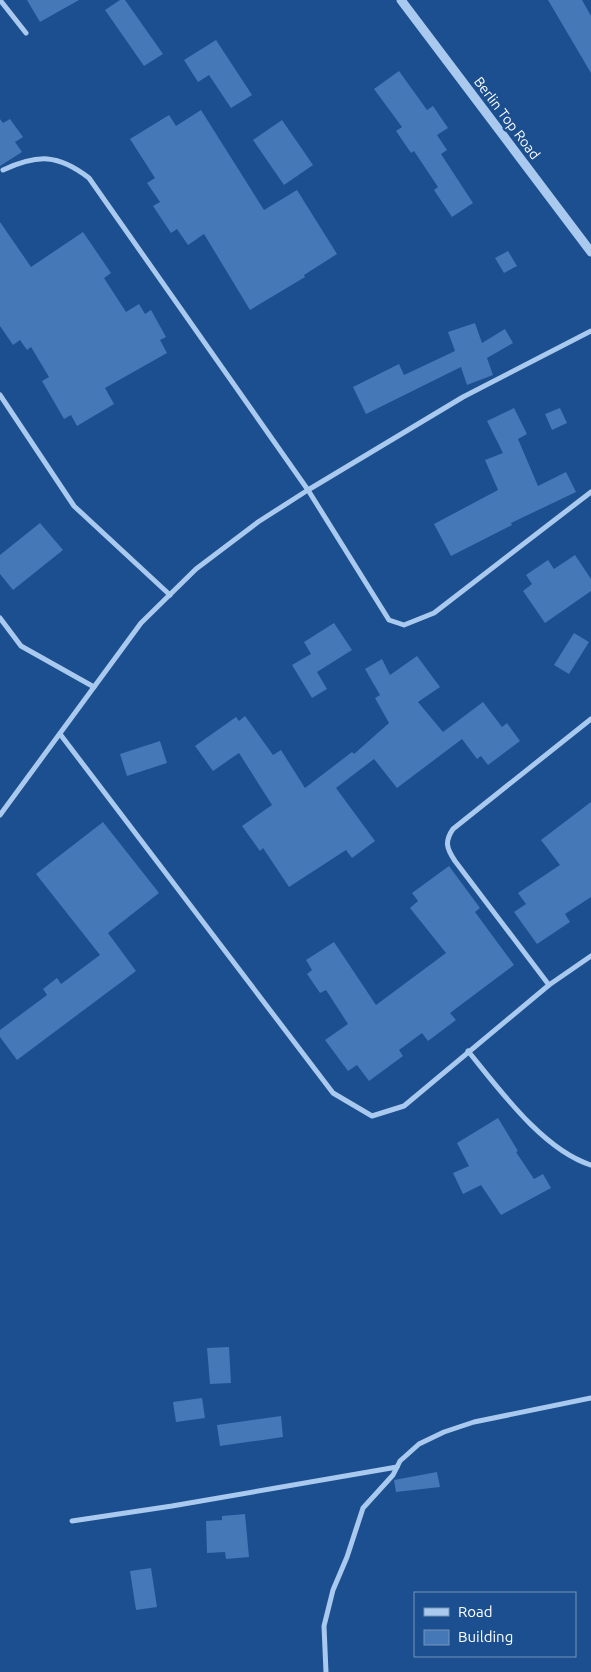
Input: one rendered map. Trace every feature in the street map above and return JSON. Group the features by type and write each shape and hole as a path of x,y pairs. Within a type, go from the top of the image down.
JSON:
{"street":[{"path":"0,0 26,33"},
{"name":"Berlin Top Road","path":"401,0 591,252"},
{"path":"3,170 22,162 41,158 68,164 89,178 308,490 389,620 404,625 434,613 591,492"},
{"path":"0,815 141,623 196,569 258,522 463,396 591,331"},
{"path":"0,395 74,506 170,595"},
{"path":"0,618 21,646 94,688"},
{"path":"549,985 455,861 448,849 448,837 453,829 591,719"},
{"path":"60,734 333,1093 372,1116 404,1106 549,985 591,956"},
{"path":"468,1051 508,1101 540,1134 564,1151 591,1165"},
{"path":"326,1672 324,1626 333,1590 347,1557 363,1508 392,1475 400,1461 419,1444 444,1432 474,1422 591,1398"},
{"path":"72,1521 172,1506 396,1467"}],"building":[{"path":"27,0 79,0 40,22"},
{"path":"120,0 125,0 163,54 144,66 105,10"},
{"path":"548,0 582,0 591,16 591,73"},
{"path":"216,40 252,95 231,108 209,75 198,82 184,60"},
{"path":"399,71 427,110 433,106 448,128 437,135 447,150 441,154 473,203 452,217 434,190 438,187 414,151 411,153 396,131 402,127 374,89"},
{"path":"201,110 264,210 297,190 337,254 304,275 305,277 250,310 204,234 188,245 177,229 171,233 153,206 160,202 147,183 155,178 130,139 169,115 176,126"},
{"path":"0,119 3,123 10,119 23,137 15,142 22,152 0,166"},
{"path":"282,120 313,165 284,185 253,140"},
{"path":"0,222 31,267 83,232 111,273 104,278 126,312 139,304 145,314 151,310 166,337 160,340 167,353 105,388 114,404 77,426 71,415 64,419 42,381 49,377 31,347 27,350 20,340 13,345 0,326"},
{"path":"508,251 517,266 504,273 495,258"},
{"path":"475,323 482,343 505,329 513,343 487,358 493,375 467,385 461,367 366,414 353,387 399,364 404,375 455,351 448,332"},
{"path":"514,408 527,434 518,439 538,486 566,472 576,492 511,523 512,525 451,556 434,524 498,490 485,460 503,453 487,421"},
{"path":"560,408 567,423 552,430 545,414"},
{"path":"40,523 63,550 13,590 0,574 0,555"},
{"path":"575,555 591,579 591,591 545,623 523,591 532,584 526,575 548,560 554,569"},
{"path":"334,623 352,650 317,672 327,689 312,698 292,665 311,654 304,642"},
{"path":"574,633 589,642 569,674 554,665"},
{"path":"417,656 440,687 418,702 443,732 483,702 502,727 507,723 520,741 488,765 481,756 477,759 462,739 397,788 374,759 336,788 375,841 352,858 346,850 289,887 263,848 260,851 242,826 272,805 239,753 213,771 195,746 236,717 239,721 245,716 273,755 281,750 305,788 352,752 354,754 389,723 375,698 380,695 365,669 382,659 390,675"},
{"path":"160,741 167,763 127,776 120,754"},
{"path":"591,802 591,897 565,914 570,922 537,944 514,912 526,904 518,893 560,865 541,840"},
{"path":"103,822 159,893 108,933 136,971 17,1060 0,1037 0,1030 47,995 43,989 57,978 61,984 100,955 36,874"},
{"path":"449,866 480,908 475,912 514,965 450,1013 456,1020 428,1041 422,1033 399,1050 403,1056 369,1081 357,1065 348,1071 325,1040 348,1024 326,990 320,993 307,974 312,970 306,960 334,942 376,1005 446,953 410,908 418,901 412,893"},
{"path":"498,1118 518,1151 516,1152 534,1179 543,1174 551,1188 501,1215 481,1185 463,1194 453,1173 469,1166 457,1143"},
{"path":"229,1347 231,1383 210,1384 207,1348"},
{"path":"202,1398 205,1418 176,1422 173,1402"},
{"path":"281,1416 283,1437 220,1446 217,1425"},
{"path":"437,1472 440,1487 396,1492 394,1480"},
{"path":"245,1514 249,1557 226,1559 225,1552 207,1553 206,1521 222,1520 222,1516"},
{"path":"151,1568 157,1607 136,1610 130,1571"}]}
